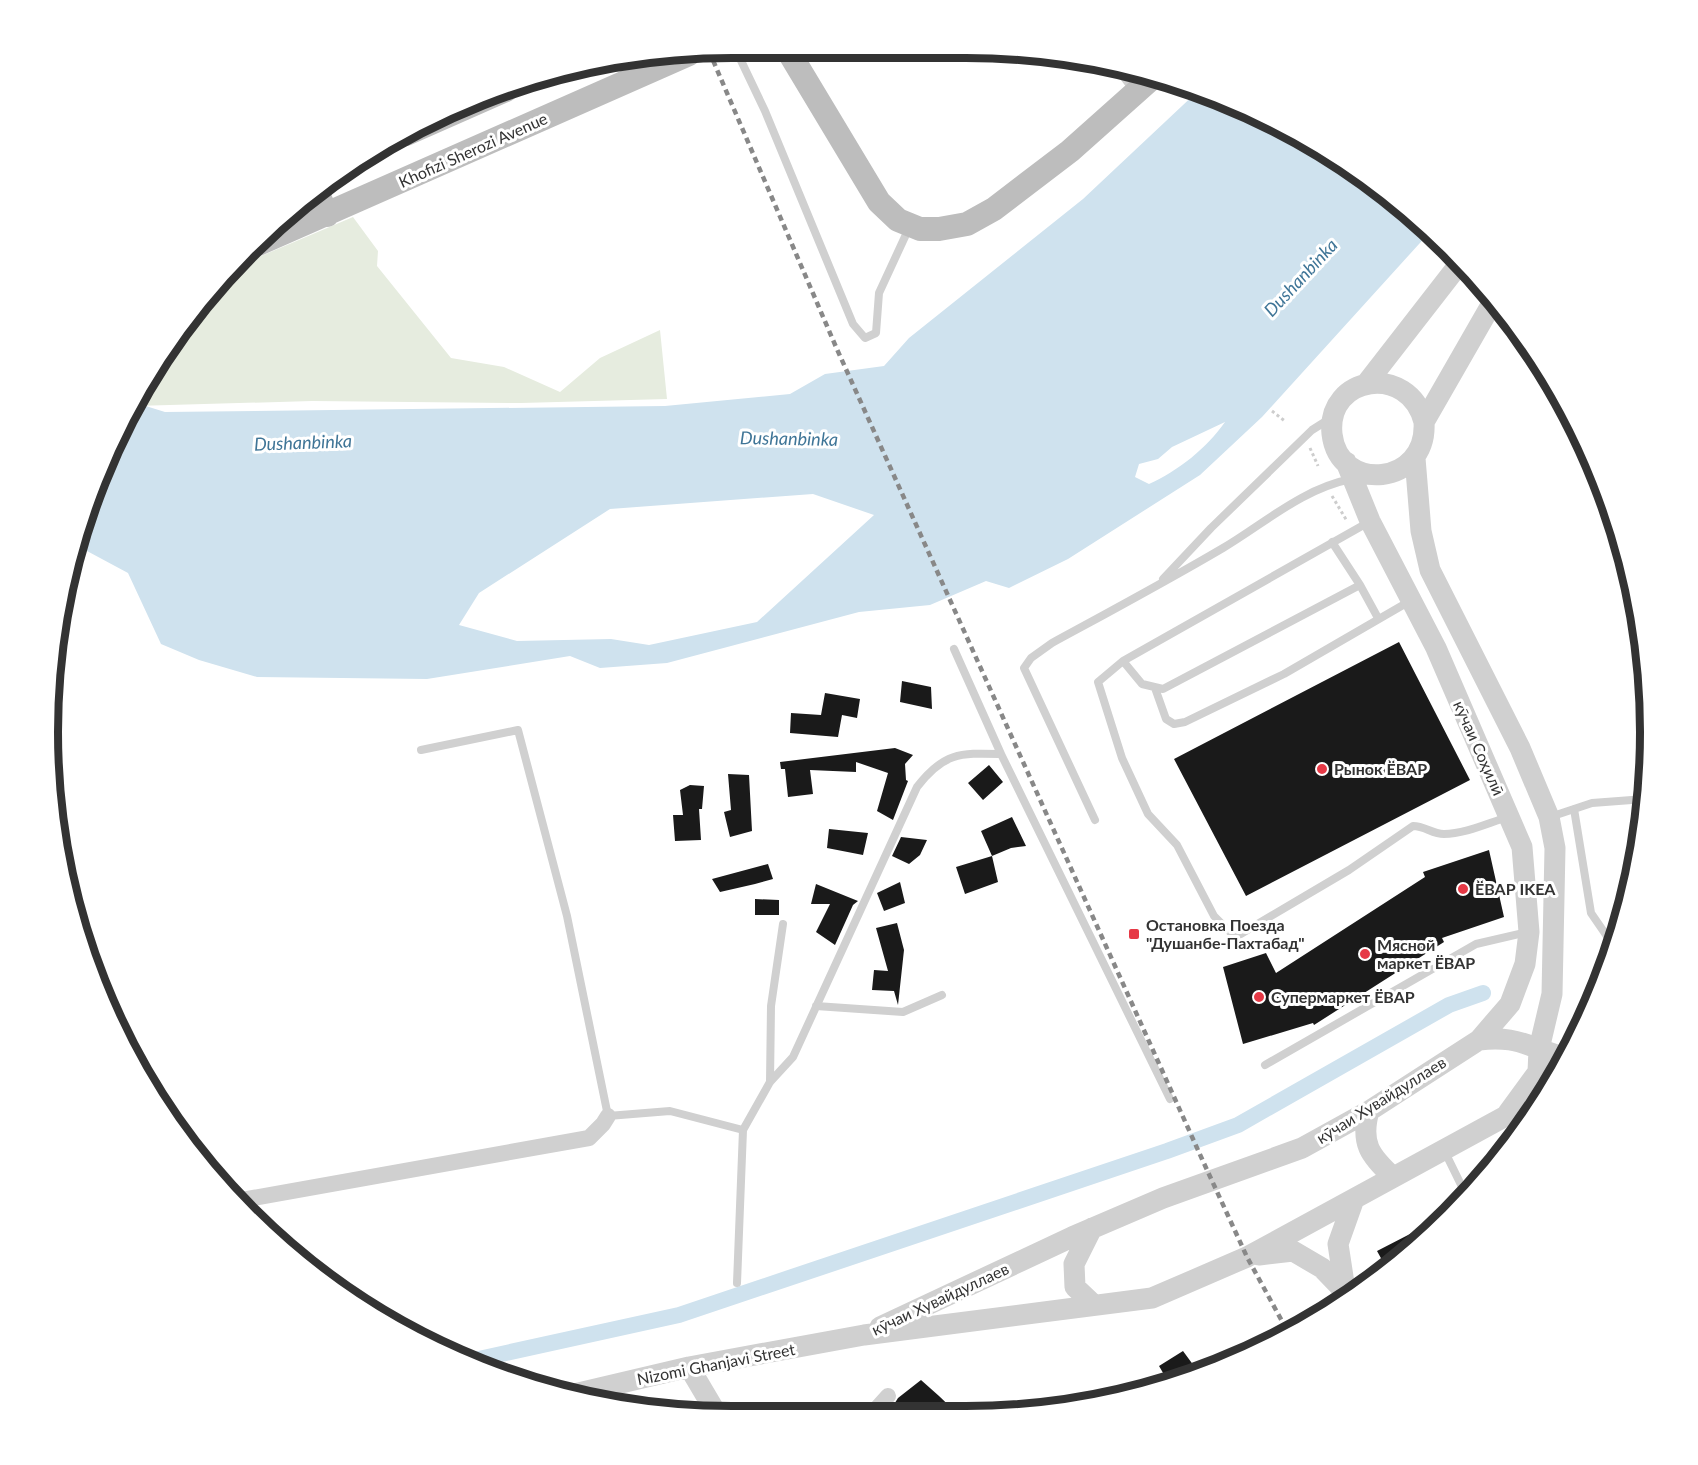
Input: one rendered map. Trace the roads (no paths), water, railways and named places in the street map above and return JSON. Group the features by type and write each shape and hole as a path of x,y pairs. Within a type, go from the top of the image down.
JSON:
{"main road":[{"path":"792,58 879,202 898,220 920,229 939,229 967,224 994,209 1070,151 1147,83"},
{"name":"Khofizi Sherozi Avenue","path":"292,223 322,204 670,62"}],"street":[{"path":"1334,417 1349,393 1366,384 1455,270"},
{"path":"1348,470 1381,476 1400,471 1415,458 1424,441 1425,422 1489,309"},
{"path":"1366,384 1386,383 1404,390 1417,404 1425,422"},
{"name":"кӯчаи Соҳилӣ","path":"1334,417 1335,446 1348,470 1361,526 1410,601 1436,648 1522,847 1529,932 1524,964 1510,1004 1479,1040"},
{"path":"1415,458 1421,531 1430,570 1520,748 1550,817 1555,848 1552,994 1539,1050"},
{"name":"кӯчаи Хувайдуллаев","path":"864,1335 1092,1228 1163,1198 1302,1148 1369,1111 1479,1040 1500,1037 1515,1039 1557,1055"},
{"name":"кӯчаи Хувайдуллаев","path":"1504,1117 1530,1087 1538,1072 1539,1050"},
{"name":"кӯчаи Хувайдуллаев","path":"864,1335 1152,1298 1247,1257 1504,1117 1525,1108"},
{"path":"1369,1111 1364,1128 1368,1148 1393,1177"},
{"path":"247,1199 589,1138 608,1116"},
{"path":"1346,1289 1338,1244 1354,1199"},
{"path":"1092,1228 1074,1264 1075,1287 1094,1305"},
{"path":"1247,1257 1293,1251 1322,1268 1344,1290"},
{"name":"Nizomi Ghanjavi Street","path":"587,1391 688,1367 864,1335"},
{"path":"688,1367 712,1406"},
{"path":"879,1406 888,1396"}],"lane":[{"path":"740,58 765,111 853,324 865,338 876,333 879,293 910,225"},
{"path":"1125,77 1136,94"},
{"path":"1158,585 1210,528 1312,430 1334,417"},
{"path":"1095,820 1024,668 1031,658 1052,643 1225,547 1348,470"},
{"path":"1361,526 1123,661 1098,682 1122,758 1148,814 1177,845 1214,916 1232,934 1239,935 1349,870 1413,825 1421,826 1431,833 1446,834 1509,817"},
{"path":"1332,542 1378,618"},
{"path":"1123,661 1142,684 1163,689 1360,585"},
{"path":"1155,688 1167,719 1174,724 1185,722 1284,674 1410,601"},
{"path":"954,649 1001,754 1170,1099"},
{"path":"421,750 518,730 567,916 608,1116 670,1111 743,1131"},
{"path":"737,1283 743,1131 770,1083 793,1057 880,873 917,787 930,770 945,758 972,754 1001,754"},
{"path":"1550,817 1592,803 1636,800"},
{"path":"1574,809 1591,914 1608,937"},
{"path":"770,1083 771,1006 783,924"},
{"path":"1265,1065 1476,944 1529,932"},
{"path":"816,1006 903,1012 942,995"},
{"path":"1444,1150 1462,1187"}],"water":[{"name":"Dushanbinka","path":"1191,98 1264,128 1303,149 1376,198 1424,239 1262,417 1200,475 1068,559 1009,588 986,581 930,605 859,612 667,663 600,668 570,656 427,679 257,677 199,660 161,644 128,573 87,551 83,551 110,475 143,405 165,412 665,406 790,394 825,374 884,366 909,338 1083,199","holes":["1225,422 1191,458 1149,484 1135,477 1139,464 1158,459 1172,447","813,494 874,515 757,622 649,645 611,639 517,641 459,625 479,593 610,509"]}],"waterway":[{"path":"483,1358 679,1315 1167,1151 1238,1125 1449,1005 1483,993"}],"railway":[{"path":"712,59 836,347 1202,1159 1247,1257 1284,1326"}],"place":[{"name":"Рынок ЁВАР","path":"1322,769"},
{"name":"ЁВАР IKEA","path":"1463,889"},
{"name":"Остановка Поезда \"Душанбе-Пахтабад\"","path":"1134,934"},
{"name":"Мясной маркет ЁВАР","path":"1365,954"},
{"name":"Супермаркет ЁВАР","path":"1259,997"}]}
